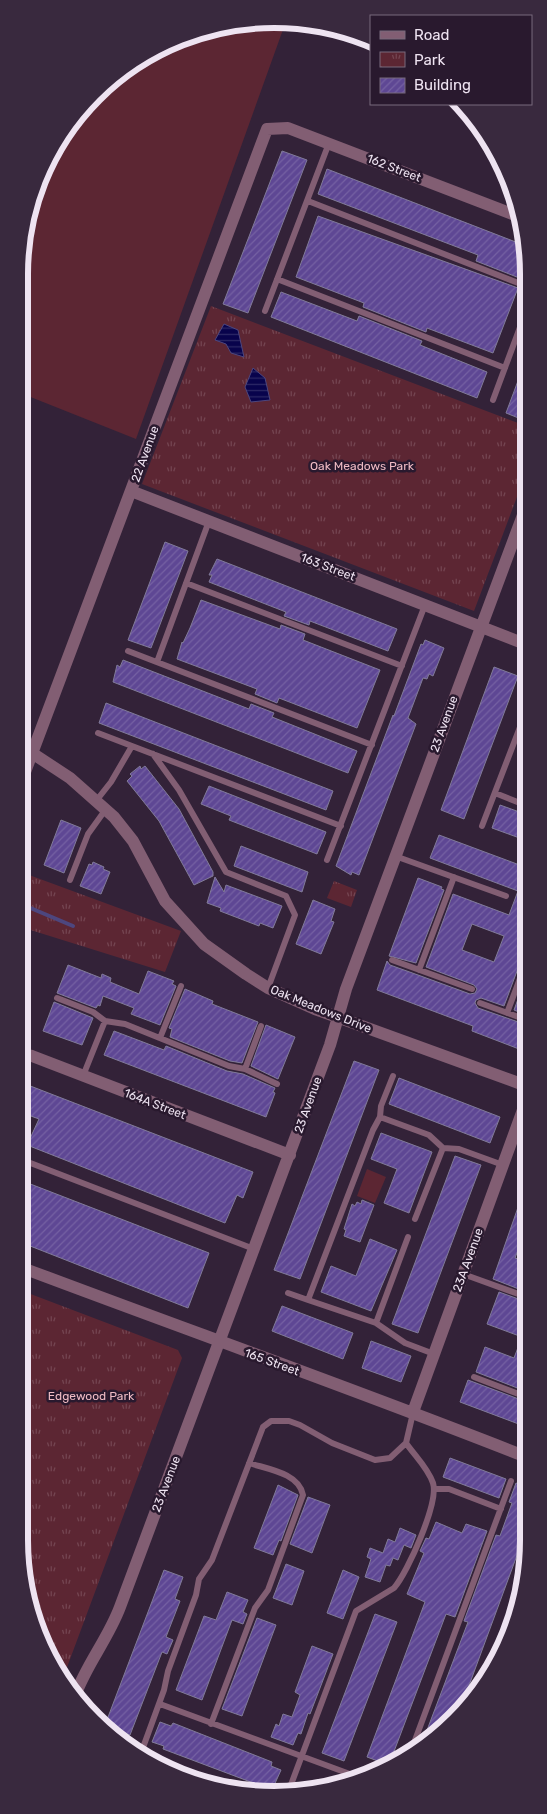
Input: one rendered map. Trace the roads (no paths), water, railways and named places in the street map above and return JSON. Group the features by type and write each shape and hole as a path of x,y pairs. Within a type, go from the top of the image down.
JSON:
{"street":[{"name":"162 Street","path":"267,129 288,128 512,214"},
{"name":"22 Avenue","path":"28,764 267,129"},
{"name":"163 Street","path":"131,491 520,642"},
{"name":"23 Avenue","path":"77,1689 113,1626 255,1250 339,1018 346,989 520,524"},
{"name":"Oak Meadows Drive","path":"32,753 70,778 101,805 132,841 165,901 187,928 204,944 268,988 339,1018 520,1083"},
{"name":"164A Street","path":"28,1055 290,1155"},
{"name":"23A Avenue","path":"413,1412 520,1118"},
{"name":"165 Street","path":"28,1270 413,1412 520,1454"}],"lane":[{"path":"265,311 329,143"},
{"path":"308,201 520,284"},
{"path":"277,279 505,368"},
{"path":"492,400 520,327"},
{"path":"157,662 209,521"},
{"path":"186,583 402,666"},
{"path":"328,860 425,605"},
{"path":"128,651 372,745"},
{"path":"482,826 520,728"},
{"path":"98,733 340,826"},
{"path":"70,880 111,782 132,746"},
{"path":"153,754 179,790 226,872 286,896 295,915 268,988"},
{"path":"495,793 520,803"},
{"path":"395,856 506,896"},
{"path":"419,970 454,877"},
{"path":"392,960 472,989"},
{"path":"507,1012 520,977"},
{"path":"160,1038 181,986"},
{"path":"57,998 93,1012 105,1021 125,1024 229,1066 245,1069 277,1084"},
{"path":"480,1003 520,1017"},
{"path":"83,1076 105,1021"},
{"path":"245,1069 261,1026"},
{"path":"308,1300 380,1117 381,1106 392,1076"},
{"path":"380,1117 429,1135 443,1148 459,1148 503,1165"},
{"path":"415,1219 443,1148"},
{"path":"28,1162 255,1250"},
{"path":"376,1323 408,1237"},
{"path":"463,1274 520,1295"},
{"path":"288,1293 376,1323 405,1343 434,1354"},
{"path":"474,1377 520,1394"},
{"path":"142,1749 160,1704 168,1671 196,1595 199,1579 212,1560 263,1427 276,1420 300,1425 332,1443 375,1460 390,1458 406,1444 413,1412"},
{"path":"291,1786 353,1617 361,1606 394,1588 403,1577 423,1530 434,1489 427,1471 406,1444"},
{"path":"211,1724 255,1608 270,1586 303,1495 301,1488 293,1479 250,1462"},
{"path":"414,1742 512,1481"},
{"path":"434,1489 449,1489 501,1509"},
{"path":"160,1704 301,1758 349,1774"}],"waterway":[{"path":"28,907 73,926"}],"park label":[{"name":"Oak Meadows Park","path":"362,466"},
{"name":"Edgewood Park","path":"91,1396"}]}
